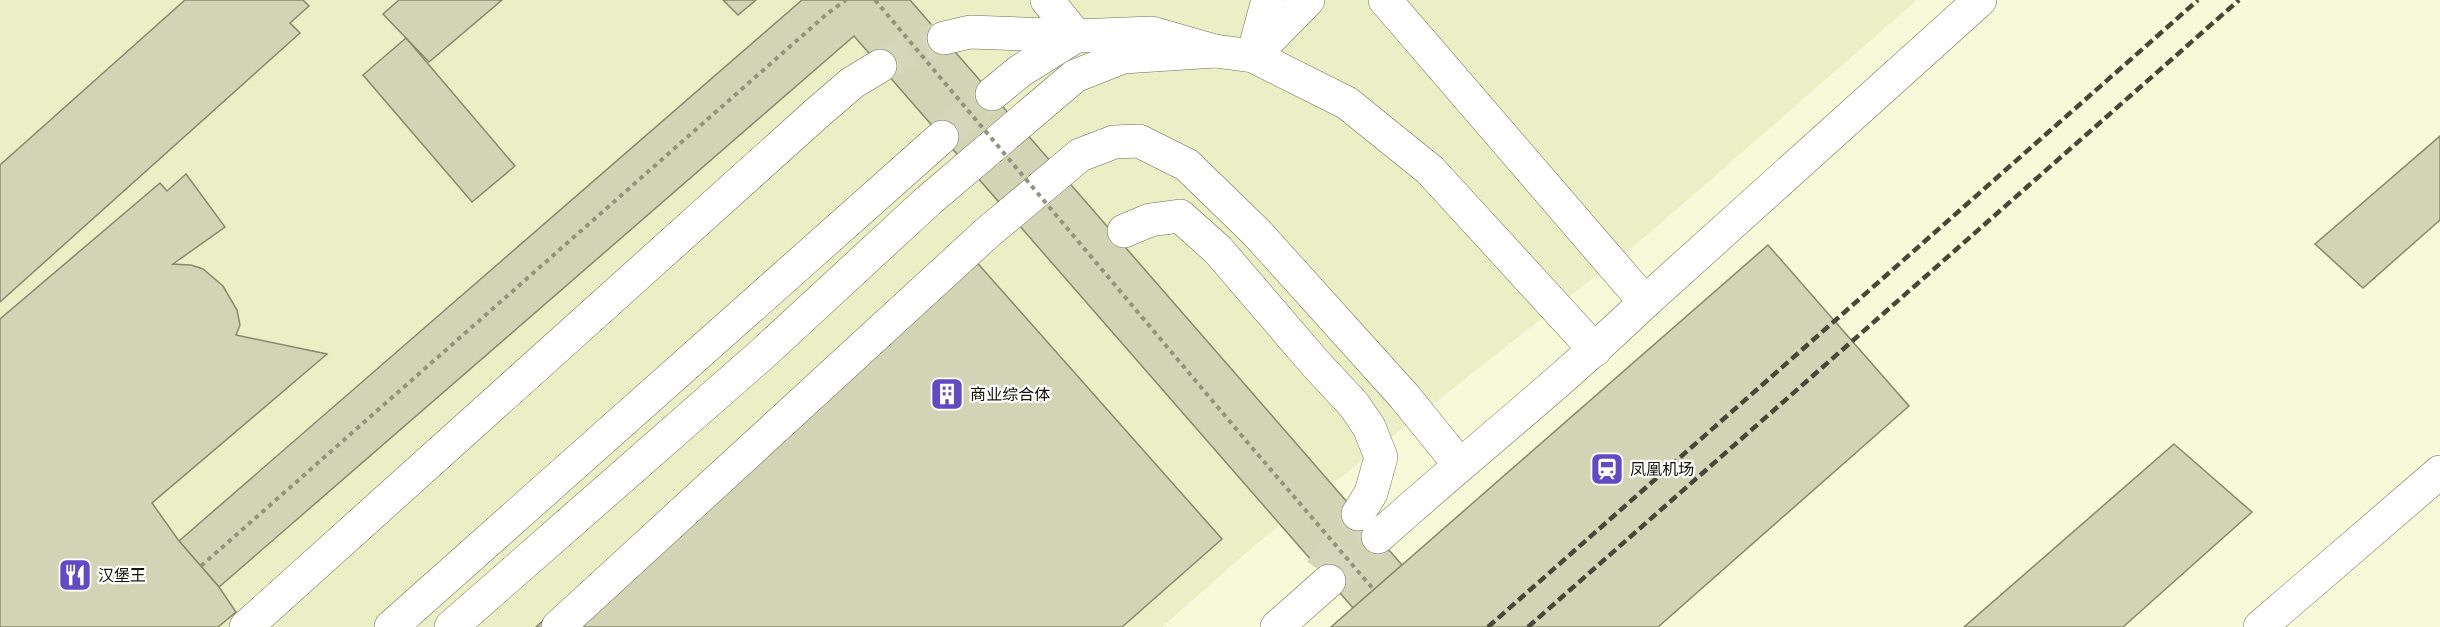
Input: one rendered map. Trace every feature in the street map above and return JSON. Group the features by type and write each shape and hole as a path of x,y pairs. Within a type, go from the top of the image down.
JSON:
{"street":[{"path":"1047,0 1076,36"},
{"path":"1253,56 1268,0"},
{"path":"1253,56 1308,0"},
{"path":"1385,0 1646,302"},
{"path":"1124,231 1150,220 1180,216 1218,250 1354,405 1369,427 1381,457 1371,493 1368,526 1459,464 1595,350 1980,0"},
{"path":"944,38 970,32 1076,36 1152,33 1215,51 1253,56 1347,103 1430,170 1595,350"},
{"path":"992,94 1020,71 1076,36"},
{"path":"451,627 760,356 928,201 1075,76 1123,57 1215,51"},
{"path":"246,627 816,114 852,83 880,66"},
{"path":"391,627 942,137"},
{"path":"558,627 987,233 1080,155 1114,142 1139,141 1186,165 1257,233 1404,396 1459,464"},
{"path":"2260,627 2440,472"},
{"path":"1282,623 1325,576"}],"path":[{"path":"201,566 819,21 846,0"},
{"path":"875,0 1374,590"}],"shaded area":[{"path":"0,0 1917,0 1646,236 1255,545 1162,627 0,627"}],"building":[{"path":"185,0 303,0 309,6 290,23 300,33 0,302 0,165"},
{"path":"399,0 502,0 429,62 383,14"},
{"path":"723,0 756,0 738,15"},
{"path":"802,0 910,0 1402,565 1353,608 854,36 219,587 179,541"},
{"path":"406,38 515,166 472,202 363,75"},
{"path":"2440,136 2440,220 2363,288 2315,244"},
{"path":"186,174 225,227 173,264 191,265 203,269 223,286 237,310 240,325 236,335 327,354 152,503 179,541 219,587 236,612 218,627 0,627 0,319 160,183 167,191"},
{"path":"1768,245 1909,406 1658,627 1331,627"},
{"name":"商业综合体","path":"965,249 1222,539 1122,627 536,627"},
{"path":"2174,444 2252,512 2123,627 1964,627"}],"tunnel":[{"path":"880,66 916,46 944,38"},
{"path":"942,137 992,94"},
{"path":"1321,571 1358,514"},
{"path":"1329,581 1378,537"}],"railway":[{"path":"1488,627 2198,0"},
{"path":"1528,627 2239,0"}],"place":[{"name":"商业综合体","path":"947,394"},
{"name":"凤凰机场","path":"1607,469"},
{"name":"汉堡王","path":"75,575"}]}
